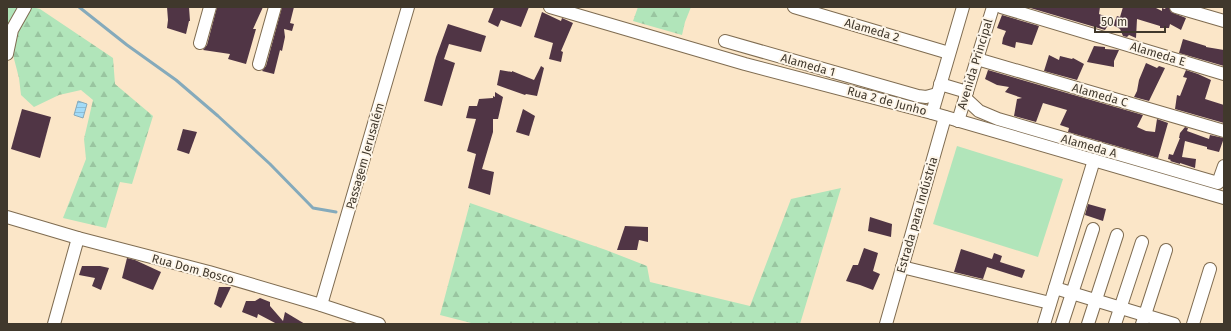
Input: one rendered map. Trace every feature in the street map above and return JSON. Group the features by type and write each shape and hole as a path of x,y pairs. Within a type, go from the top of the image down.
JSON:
{"street":[{"path":"7,54 12,30 25,7"},
{"path":"200,43 210,7"},
{"path":"259,64 275,7"},
{"name":"Passagem Jerusalém","path":"322,305 408,7"},
{"name":"Rua 2 de Junho","path":"550,7 745,64 932,113 1224,198"},
{"name":"Alameda 2","path":"794,7 949,53"},
{"path":"932,113 963,7"},
{"name":"Avenida Principal","path":"958,121 993,7"},
{"name":"Alameda E","path":"1001,7 1224,74"},
{"path":"1176,7 1224,21"},
{"name":"Alameda 1","path":"725,41 918,96 926,97 939,89"},
{"name":"Alameda C","path":"977,59 1224,131"},
{"path":"939,89 966,95"},
{"name":"Alameda A","path":"966,95 979,111 998,119 1218,183 1224,166"},
{"name":"Estrada para Indústria","path":"887,318 945,117"},
{"path":"1044,324 1094,160"},
{"name":"Rua Dom Bosco","path":"7,217 78,238 208,272 322,305 379,324"},
{"path":"1062,324 1092,229"},
{"path":"1088,324 1117,235"},
{"path":"54,324 78,238"},
{"path":"1116,324 1142,242"},
{"path":"1143,320 1166,250"},
{"path":"902,267 1050,303"},
{"path":"1193,324 1210,269"},
{"path":"1055,288 1120,308 1143,320 1174,324"}],"green space":[{"path":"7,7 32,7 40,9 113,58 115,84 153,116 132,184 120,182 106,228 63,218 86,159 84,139 93,100 81,90 59,95 34,107 21,95 19,78 13,55 7,53"},
{"path":"638,7 691,7 682,35 633,21"},
{"path":"957,146 1063,179 1038,257 933,224"},
{"path":"841,188 800,324 475,324 440,315 470,203 606,250 647,266 650,282 750,306 791,199"}],"water":[{"path":"78,101 87,104 83,118 74,115"}],"building":[{"path":"167,7 189,7 190,21 186,34 167,28"},
{"path":"217,7 263,7 253,29 256,29 246,64 228,59 230,54 203,50 207,45"},
{"path":"282,7 294,7 290,23 294,24 292,31 284,29 285,37 282,51 280,50 274,74 262,71 266,66"},
{"path":"494,7 529,7 521,27 501,20 498,27 488,22"},
{"path":"1027,7 1100,7 1099,14 1112,19 1105,30"},
{"path":"1123,7 1154,7 1162,11 1162,8 1165,9 1166,7 1169,7 1171,12 1186,18 1181,30 1170,24 1169,28 1160,28 1160,26 1137,19 1136,38 1129,35 1127,37 1123,36 1120,29 1113,25 1117,16 1120,17"},
{"path":"542,12 561,21 562,18 573,23 561,51 563,52 561,62 549,59 553,43 534,37"},
{"path":"1002,15 1039,26 1032,45 1016,42 1015,48 1002,44 1006,31 997,28"},
{"path":"448,24 486,36 481,52 449,44 444,59 455,63 442,106 424,101 436,57"},
{"path":"1183,39 1206,47 1224,50 1224,66 1179,53"},
{"path":"1094,46 1105,47 1105,49 1119,50 1114,61 1114,67 1087,62"},
{"path":"1049,55 1059,60 1060,56 1073,58 1084,64 1077,80 1044,71"},
{"path":"1146,63 1157,68 1159,66 1165,68 1149,101 1134,97"},
{"path":"541,66 544,68 537,96 525,95 497,85 500,70 512,71 534,80"},
{"path":"988,70 1143,115 1137,127 1146,131 1155,132 1157,119 1168,123 1158,158 1068,132 1069,128 1060,125 1067,110 1043,103 1036,122 1014,116 1017,99 1022,98 1005,92 1009,87 997,85 985,79"},
{"path":"1186,70 1211,80 1205,99 1224,105 1224,123 1175,109 1177,95 1180,96 1187,78 1183,77"},
{"path":"495,92 503,97 498,119 493,119 493,132 482,169 494,172 490,195 468,188 476,154 467,151 476,119 466,118 469,106 477,106 479,99 493,98 493,96 495,97"},
{"path":"22,109 51,117 40,158 11,149"},
{"path":"523,109 535,116 529,136 516,132"},
{"path":"1185,127 1188,128 1187,131 1209,139 1210,135 1224,138 1219,152 1185,141 1182,157 1196,159 1195,168 1170,161 1171,160 1168,159 1169,154 1173,155 1180,138 1180,133"},
{"path":"183,129 197,132 189,154 177,150"},
{"path":"1088,204 1106,209 1103,221 1085,215"},
{"path":"870,217 892,224 891,237 868,231"},
{"path":"625,226 648,227 648,242 639,240 637,250 617,250"},
{"path":"864,248 878,253 873,271 880,274 873,290 846,281 853,265 858,265"},
{"path":"961,249 992,259 994,253 1002,256 1000,262 1025,270 1022,278 987,267 983,279 954,272"},
{"path":"127,258 161,272 153,290 122,278"},
{"path":"82,266 100,266 109,268 101,290 92,286 95,278 79,275"},
{"path":"219,287 231,287 221,308 214,304"},
{"path":"260,298 270,302 270,306 283,321 285,312 305,324 277,324 258,314 257,318 242,312 246,301 255,301"}],"waterway":[{"path":"79,7 127,45 176,80 218,116 270,164 313,208 336,212"}]}
